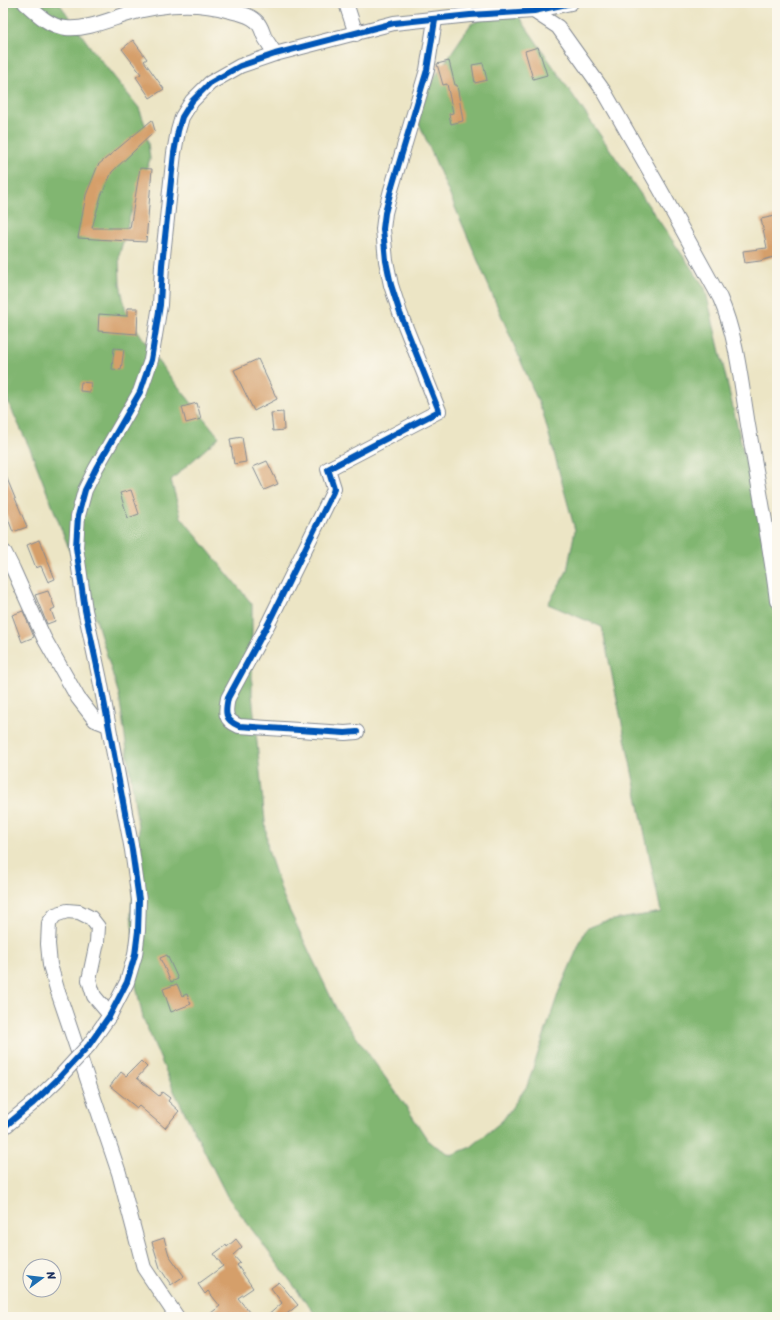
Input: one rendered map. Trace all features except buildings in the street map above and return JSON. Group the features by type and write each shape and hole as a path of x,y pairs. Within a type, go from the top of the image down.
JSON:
{"street":[{"path":"25,3 46,21 65,28 96,24 165,5 214,7 251,17 257,22 275,54"},
{"path":"346,3 356,34"},
{"path":"3,1128 32,1104 56,1081 89,1045 110,1015 128,982 135,955 140,900 100,680 85,610 76,547 78,516 85,490 140,392 152,360 160,305 162,265 174,153 182,117 192,101 210,83 240,66 275,54 394,24 435,20 470,9 528,7 572,3"},
{"path":"528,7 558,27 605,93 720,298 727,315 736,353 774,574 777,601"},
{"path":"357,732 345,733 239,726 232,723 228,719 225,710 228,698 268,624 333,492 334,488 328,469 439,411 400,313 391,285 386,261 383,229 384,213 428,70 435,20"},
{"path":"3,551 13,569 44,638 78,698 95,720 108,725"},
{"path":"110,1015 94,996 89,980 97,942 98,927 91,918 79,912 67,911 55,915 49,923 48,944 50,965 57,989 120,1173 144,1268 177,1317"}],"green space":[{"path":"3,3 59,3 91,48 139,108 146,127 150,159 130,216 119,256 120,284 126,312 156,359 219,437 171,480 181,517 252,604 252,694 268,850 284,899 337,1010 405,1105 429,1142 451,1155 471,1147 503,1120 527,1086 559,991 586,929 602,922 661,912 602,627 548,604 567,571 575,530 543,413 413,109 471,24 511,5 705,288 777,601 777,1317 317,1317 227,1196 175,1093 143,1018 133,972 135,955 131,914 139,833 119,695 94,613 31,451 3,391"}],"cycle path":[{"path":"3,1128 32,1104 56,1081 89,1045 110,1015 127,982 135,955 138,931 139,900 132,850 100,680 85,610 76,547 78,516 85,490 140,392 151,360 160,305 162,265 174,153 182,117 192,101 210,83 240,66 275,54 394,23 470,15 534,11 571,3"},
{"path":"357,732 345,733 239,726 234,724 228,718 226,707 228,698 268,624 333,492 334,488 328,469 439,411 400,313 391,285 386,261 383,229 385,213 391,190 427,70 435,20"}]}
